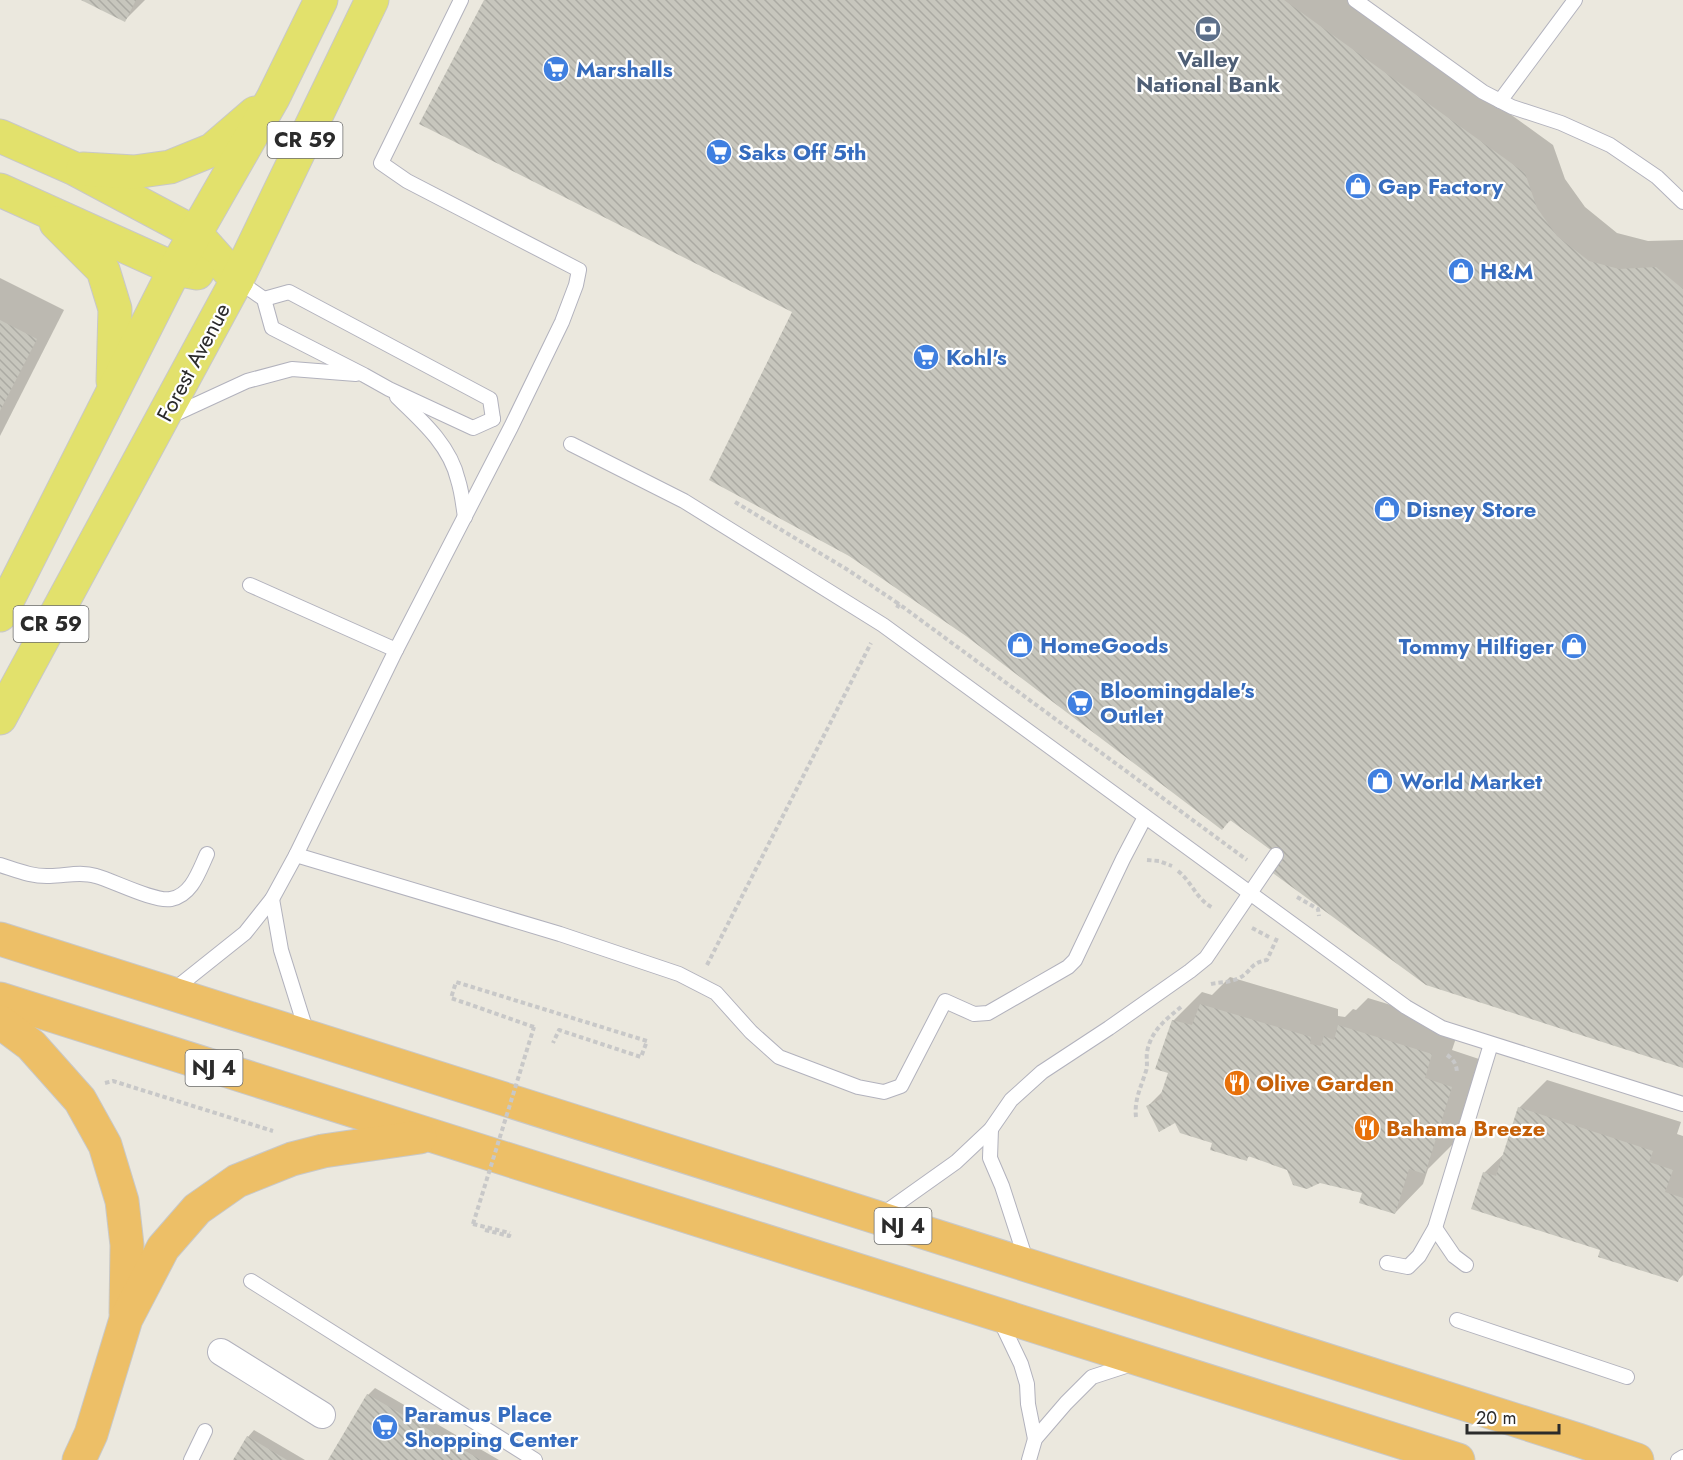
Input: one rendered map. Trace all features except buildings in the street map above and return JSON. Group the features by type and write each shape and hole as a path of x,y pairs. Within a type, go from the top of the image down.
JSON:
{"highway":[{"name":"NJ 4","path":"0,939 1637,1460"},
{"name":"NJ 4","path":"0,999 1458,1460"},
{"path":"0,1022 31,1045 80,1100 105,1145 122,1201 127,1245 126,1319"},
{"path":"79,1460 91,1434 126,1319 163,1248 197,1209 237,1181 292,1159 323,1151 428,1136"}],"main road":[{"name":"CR 59","path":"0,615 175,269 273,98 321,0"},
{"name":"Forest Avenue","path":"0,718 237,280 372,0"},
{"path":"75,169 134,171 170,167 212,150 273,98"},
{"path":"0,136 75,169 195,233 237,280"},
{"path":"0,190 175,269 237,280"},
{"path":"42,209 103,270 115,309 112,392"}],"street":[{"path":"221,1352 322,1415"}],"lane":[{"path":"169,993 245,933 272,899 296,855 396,650 511,427 562,322 576,285 579,270 407,181 381,163 461,0"},
{"path":"1356,0 1483,92 1512,107 1561,123 1610,145 1657,177 1683,202"},
{"path":"1500,100 1575,0"},
{"path":"237,280 264,299 272,328 389,389 473,428 493,419 511,427"},
{"path":"264,299 289,292 490,399 493,419"},
{"path":"161,421 247,381 292,369 364,375"},
{"path":"389,389 425,424 453,463 465,517"},
{"path":"571,444 684,501 883,625 1406,1007 1442,1028 1683,1104"},
{"path":"250,585 396,650"},
{"path":"296,855 560,934 679,974 716,993 751,1032 779,1057 858,1087 884,1092 901,1086 945,1001 974,1014 988,1013 1075,960 1122,859 1145,817"},
{"path":"0,865 36,875 82,873 94,875 155,897 170,899 183,894 193,884 207,854"},
{"path":"878,1218 956,1162 990,1129 1011,1100 1042,1072 1126,1016 1206,958 1276,855"},
{"path":"272,899 280,950 308,1036"},
{"path":"1387,1263 1408,1267 1419,1256 1435,1228 1491,1044"},
{"path":"990,1129 990,1158 1002,1186 1028,1265"},
{"path":"1435,1228 1454,1256 1466,1265"},
{"path":"251,1281 535,1460"},
{"path":"997,1313 1021,1364 1027,1384 1035,1438 1029,1460"},
{"path":"1457,1320 1627,1377"},
{"path":"1035,1438 1092,1377 1144,1360"},
{"path":"191,1460 205,1431"},
{"path":"1678,1460 1683,1457"}],"path":[{"path":"735,502 848,570 899,604 1296,896 1267,960 1257,961 1241,978 1225,984 1212,983 1204,990"},
{"path":"706,988 707,966 869,645 899,604"},
{"path":"1122,859 1159,861 1170,865 1183,875 1202,902 1275,941"},
{"path":"485,1230 509,1236 510,1233 473,1224 534,1027 451,998 456,982 648,1041 641,1057 559,1030 553,1043"},
{"path":"1136,1117 1136,1100 1147,1067 1148,1048 1154,1034 1161,1023 1187,1003"},
{"path":"99,1085 113,1081 282,1134"}],"place":[{"name":"Valley National Bank","path":"1208,29"},
{"name":"Marshalls","path":"556,69"},
{"name":"Saks Off 5th","path":"719,152"},
{"name":"Gap Factory","path":"1358,186"},
{"name":"H&M","path":"1461,271"},
{"name":"Kohl's","path":"926,357"},
{"name":"Disney Store","path":"1387,509"},
{"name":"HomeGoods","path":"1020,645"},
{"name":"Tommy Hilfiger","path":"1574,646"},
{"name":"Bloomingdale's Outlet","path":"1080,703"},
{"name":"World Market","path":"1380,781"},
{"name":"Olive Garden","path":"1237,1083"},
{"name":"Bahama Breeze","path":"1367,1128"},
{"name":"Paramus Place Shopping Center","path":"385,1427"}]}
